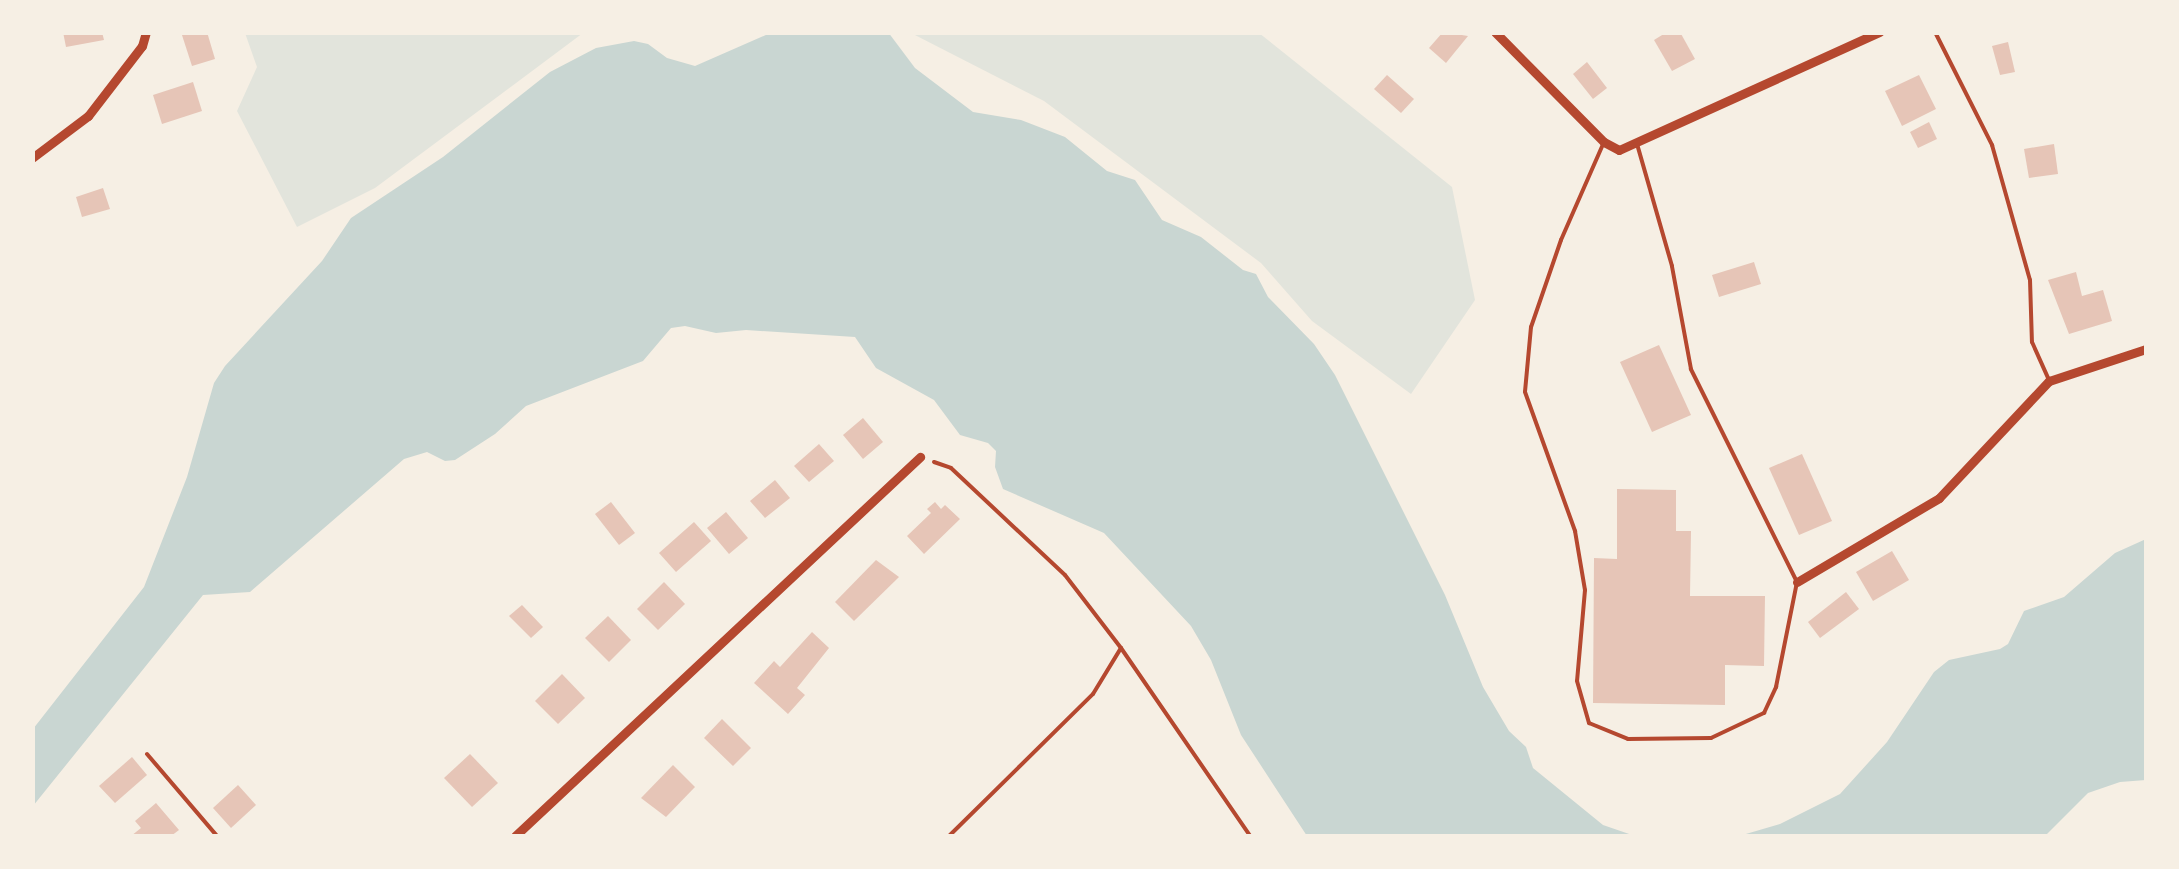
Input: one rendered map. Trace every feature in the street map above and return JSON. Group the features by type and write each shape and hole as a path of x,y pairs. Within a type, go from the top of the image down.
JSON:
{"street":[{"path":"32,158 88,116 142,46 146,32"},
{"path":"1495,32 1604,142 1619,150 1879,32"},
{"path":"1796,582 1939,498 2050,382 2146,349"},
{"path":"515,836 920,457"}],"lane":[{"path":"1935,32 1992,145 2030,280 2032,342 2050,382"},
{"path":"1604,142 1561,240 1531,327 1525,392 1575,531 1585,590 1577,681 1589,723 1628,738 1712,738 1764,713 1776,687 1796,582 1690,368 1672,266 1636,140"},
{"path":"147,754 217,836"}],"path":[{"path":"920,457 951,468 1065,575 1121,648 1250,836"},
{"path":"948,836 1093,694 1121,648"}],"shaded area":[{"path":"245,32 583,33 375,188 297,227 237,111 257,67"},
{"path":"888,32 915,68 973,112 1021,120 1065,137 1107,171 1135,180 1162,220 1201,237 1243,270 1256,274 1268,297 1314,344 1335,375 1445,595 1483,687 1509,731 1526,747 1533,768 1603,825 1635,836 1307,836 1241,735 1211,660 1191,626 1104,533 1003,489 995,467 996,451 988,443 960,435 934,400 876,368 855,337 746,330 716,333 685,326 671,328 643,361 526,406 495,434 455,460 445,461 427,452 404,459 250,592 203,595 33,806 33,729 144,587 187,477 214,383 225,366 322,261 351,218 443,157 550,72 596,48 634,41 648,44 667,58 695,66 768,34"},
{"path":"911,33 1259,33 1452,187 1475,300 1411,394 1312,321 1261,263 1044,101"},
{"path":"2146,539 2146,780 2120,782 2088,793 2045,836 1739,836 1780,824 1840,794 1887,742 1934,672 1949,660 2008,644 2024,611 2064,597 2115,553"}],"building":[{"path":"63,32 102,32 104,40 66,47"},
{"path":"181,32 207,32 215,59 192,66"},
{"path":"1443,32 1468,36 1446,63 1429,48"},
{"path":"1667,32 1680,32 1695,59 1672,71 1654,40"},
{"path":"2008,42 2015,72 2000,75 1992,46"},
{"path":"1587,62 1607,88 1593,99 1573,74"},
{"path":"1387,75 1414,99 1401,113 1374,89"},
{"path":"1919,75 1936,109 1902,126 1885,91"},
{"path":"193,82 202,111 162,124 153,95"},
{"path":"1929,122 1937,139 1918,148 1910,132"},
{"path":"2054,144 2058,174 2029,178 2024,149"},
{"path":"103,188 110,209 82,217 76,197"},
{"path":"1754,262 1761,284 1719,297 1712,275"},
{"path":"2076,272 2082,296 2103,290 2112,321 2069,334 2048,280"},
{"path":"1659,345 1691,415 1652,432 1620,362"},
{"path":"863,418 883,442 863,459 843,435"},
{"path":"819,444 834,461 809,482 794,466"},
{"path":"1802,454 1832,521 1799,535 1769,468"},
{"path":"775,480 790,498 765,518 750,501"},
{"path":"1617,489 1676,490 1676,531 1691,531 1690,596 1765,596 1764,666 1725,665 1725,705 1593,703 1594,558 1617,559"},
{"path":"611,502 635,533 619,545 595,514"},
{"path":"935,502 941,509 945,505 960,519 924,554 907,536 931,513 927,509"},
{"path":"726,512 748,538 729,554 707,528"},
{"path":"694,522 711,541 676,572 659,553"},
{"path":"1892,551 1909,580 1873,601 1856,572"},
{"path":"876,560 899,577 854,621 835,602"},
{"path":"664,582 685,604 658,630 637,609"},
{"path":"1846,592 1859,609 1820,638 1808,622"},
{"path":"522,605 543,627 531,638 509,616"},
{"path":"608,616 631,640 609,662 585,638"},
{"path":"812,632 829,648 797,688 805,695 788,714 754,683 774,661 780,667"},
{"path":"562,674 585,698 558,724 535,701"},
{"path":"722,719 751,748 733,766 704,738"},
{"path":"470,754 498,783 472,807 444,778"},
{"path":"132,757 147,775 115,803 99,786"},
{"path":"673,765 695,787 666,817 641,798"},
{"path":"238,785 256,805 231,828 213,808"},
{"path":"156,803 179,830 171,836 131,836 141,828 135,821"}]}
